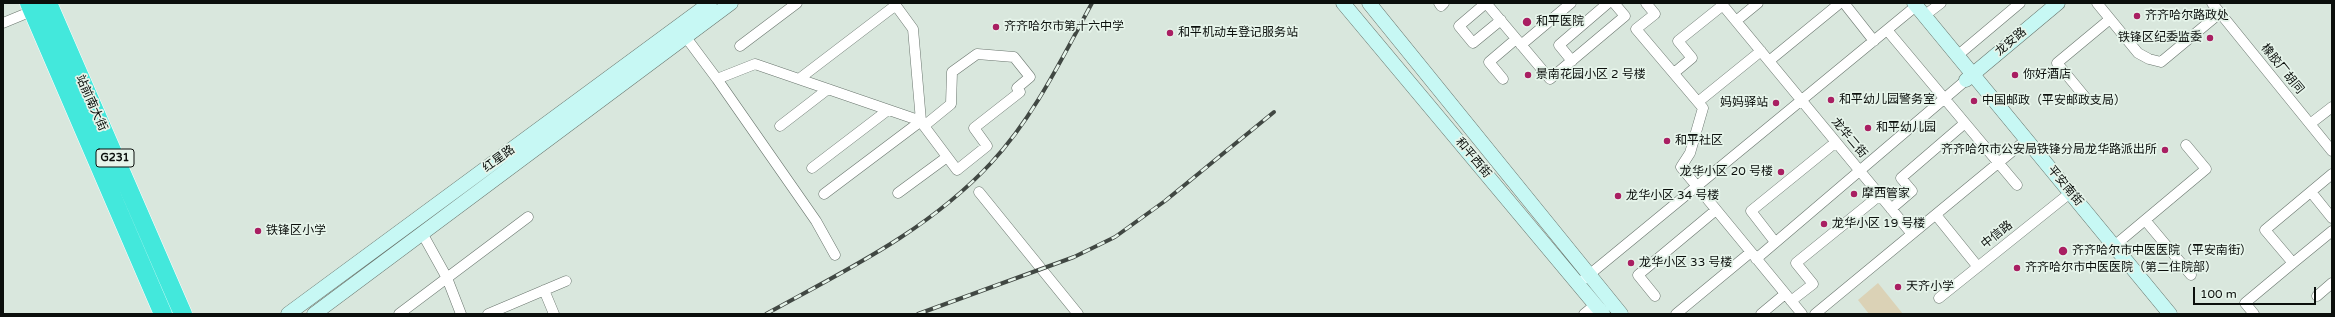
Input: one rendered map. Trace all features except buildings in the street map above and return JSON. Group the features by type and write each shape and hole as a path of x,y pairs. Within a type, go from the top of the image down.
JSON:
{"highway":[{"name":"站前南大街","path":"41,5 163,314"},
{"name":"站前南大街","path":"41,5 183,314"}],"street":[{"name":"红星路","path":"316,313 682,32 709,8 731,3"},
{"path":"740,46 797,3"},
{"name":"和平西街","path":"1343,3 1599,309"},
{"name":"和平西街","path":"1368,3 1621,314"},
{"path":"1439,3 1441,6 1444,3"},
{"path":"1501,20 1473,43 1459,26 1486,3 1501,20 1550,79 1625,16 1614,3"},
{"path":"1503,79 1489,62 1519,42 1571,3"},
{"path":"1572,61 1559,45 1608,3"},
{"path":"1646,3 1655,14 1636,29 1703,108 1690,153 1681,167 1802,314"},
{"path":"1736,21 1758,3"},
{"path":"1768,61 1840,3"},
{"path":"1844,3 1874,41"},
{"path":"1578,284 1887,30 1918,8 1941,3"},
{"path":"1957,56 2020,3"},
{"path":"2097,3 2138,53 2149,59 2161,62 2220,13"},
{"name":"橡胶厂胡同","path":"2212,3 2332,151"},
{"path":"799,79 895,4 913,29 923,124 957,170 988,146 974,128 1020,92 1017,88 1030,77 1014,57 977,54 952,72 951,104 923,124 824,194"},
{"path":"1674,73 1692,58 1678,41 1722,4"},
{"name":"龙华二街","path":"1722,4 1912,234"},
{"name":"龙安路","path":"1969,78 2054,4"},
{"path":"3,23 41,5"},
{"name":"平安南街","path":"1918,8 1957,56 1969,78 2026,140 2169,314"},
{"path":"2085,97 2057,62 2110,20"},
{"path":"1887,30 2017,185"},
{"name":"红星路","path":"288,314 682,32"},
{"path":"682,32 717,79 816,221 835,255"},
{"path":"1698,102 1761,51"},
{"path":"717,79 755,64 888,110 923,124"},
{"path":"1676,314 1754,256 1776,242 1969,78"},
{"path":"780,126 828,90"},
{"path":"2310,124 2332,107"},
{"path":"812,168 888,110"},
{"path":"1891,208 1912,191 1901,178 1965,123"},
{"path":"1815,314 2026,140"},
{"path":"1776,242 1751,211 1836,142"},
{"path":"2114,246 2206,169 2186,145"},
{"path":"898,193 947,157"},
{"path":"2293,263 2265,230 2332,174"},
{"path":"979,192 1078,314"},
{"path":"2310,192 2332,218"},
{"name":"中信路","path":"1939,298 2070,193"},
{"path":"1761,314 1813,284 1796,263 1880,195"},
{"path":"1655,296 1638,276 1716,210"},
{"path":"1936,215 1978,267"},
{"path":"399,314 528,217"},
{"path":"2145,220 2191,275"},
{"path":"2254,314 2245,303 2332,230"},
{"path":"422,233 447,278 461,314"},
{"path":"488,314 566,281"},
{"path":"2317,296 2332,283"},
{"path":"544,290 554,314"},
{"path":"1584,314 1599,309"}],"shaded area":[{"path":"1878,283 1903,314 1869,314 1858,300"}],"railway":[{"path":"766,314 885,248 941,209 967,187 991,163 1021,126 1034,107 1092,3"},
{"path":"918,314 1074,257 1115,237 1165,201 1274,112"}],"place":[{"name":"齐齐哈尔路政处","path":"2137,16"},
{"name":"和平医院","path":"1527,22"},
{"name":"齐齐哈尔市第十六中学","path":"996,27"},
{"name":"和平机动车登记服务站","path":"1170,33"},
{"name":"铁锋区纪委监委","path":"2210,38"},
{"name":"景南花园小区 2 号楼","path":"1528,75"},
{"name":"你好酒店","path":"2015,75"},
{"name":"和平幼儿园警务室","path":"1831,100"},
{"name":"中国邮政（平安邮政支局）","path":"1974,101"},
{"name":"妈妈驿站","path":"1776,103"},
{"name":"和平幼儿园","path":"1868,128"},
{"name":"和平社区","path":"1667,141"},
{"name":"齐齐哈尔市公安局铁锋分局龙华路派出所","path":"2165,150"},
{"name":"龙华小区 20 号楼","path":"1781,172"},
{"name":"摩西管家","path":"1854,194"},
{"name":"龙华小区 34 号楼","path":"1618,196"},
{"name":"龙华小区 19 号楼","path":"1824,224"},
{"name":"铁锋区小学","path":"258,231"},
{"name":"齐齐哈尔市中医医院（平安南街）","path":"2063,251"},
{"name":"龙华小区 33 号楼","path":"1631,263"},
{"name":"齐齐哈尔市中医医院（第二住院部）","path":"2017,268"},
{"name":"天齐小学","path":"1898,287"}]}
